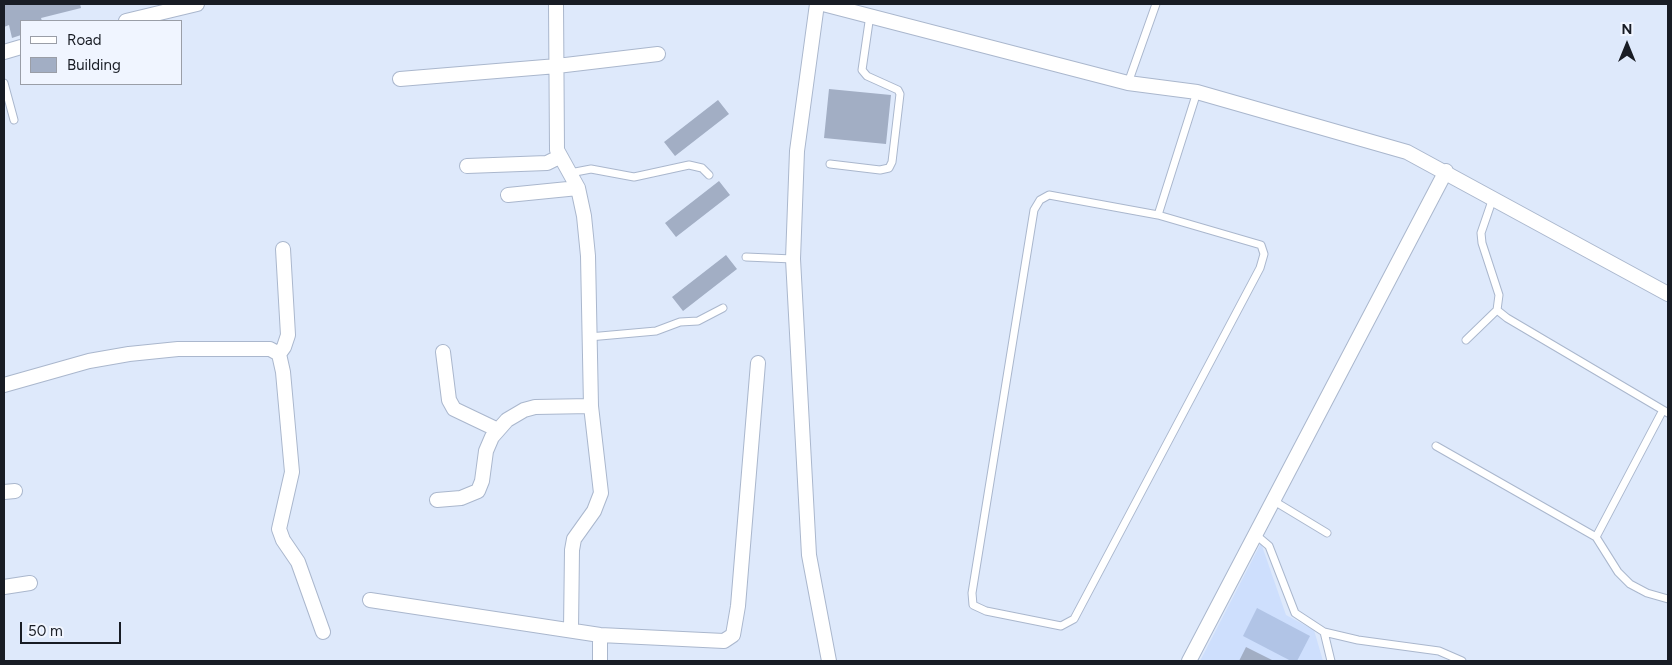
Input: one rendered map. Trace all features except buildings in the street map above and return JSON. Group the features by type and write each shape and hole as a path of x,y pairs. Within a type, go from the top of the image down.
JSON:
{"street":[{"path":"130,20 197,4"},
{"path":"556,4 556,141 560,157 578,188 584,216 588,256 591,406 601,493 594,511 574,539 572,550 571,629"},
{"path":"817,4 797,151 793,260 809,555 829,661"},
{"path":"823,4 1128,83 1198,92 1407,152 1446,171 1668,294"},
{"path":"4,52 20,47"},
{"path":"400,79 557,66 658,54"},
{"path":"467,166 546,163 560,157"},
{"path":"1189,661 1446,171"},
{"path":"508,196 578,188"},
{"path":"284,249 288,335 284,347 279,354 283,372 292,472 279,530 283,540 298,562 323,632"},
{"path":"4,385 89,360 129,354 178,349 270,350 279,354"},
{"path":"444,352 450,400 454,409 498,430"},
{"path":"370,600 571,629 600,635 708,642 724,641 733,636 738,606 758,363"},
{"path":"436,500 460,498 478,491 482,481 486,451 492,437 507,420 524,410 591,406"},
{"path":"4,587 30,584"},
{"path":"600,635 600,661"}],"lane":[{"path":"1128,83 1156,4"},
{"path":"830,164 880,170 890,168 892,162 900,94 898,90 867,76 862,70 870,15"},
{"path":"4,83 14,120"},
{"path":"1158,215 1198,92"},
{"path":"569,173 591,170 634,177 689,165 702,168 709,175"},
{"path":"1049,196 1158,215 1261,245 1264,254 1260,268 1074,619 1061,626 986,611 973,605 972,593 1034,210 1040,200 1049,196"},
{"path":"1466,340 1497,310 1499,295 1482,243 1481,233 1493,198"},
{"path":"746,257 793,260"},
{"path":"589,337 656,331 680,322 698,321 723,308"},
{"path":"1497,310 1507,318 1666,411 1596,537"},
{"path":"1436,446 1596,537 1618,572 1630,584 1647,593 1668,599"},
{"path":"1274,501 1327,533"},
{"path":"1256,535 1269,546 1295,613 1324,632 1358,640 1439,651 1462,661"},
{"path":"1324,632 1331,661"}],"shaded area":[{"path":"1261,543 1286,615 1314,630 1323,661 1200,661"},
{"path":"1257,608 1310,636 1297,661 1291,661 1243,636"}]}
